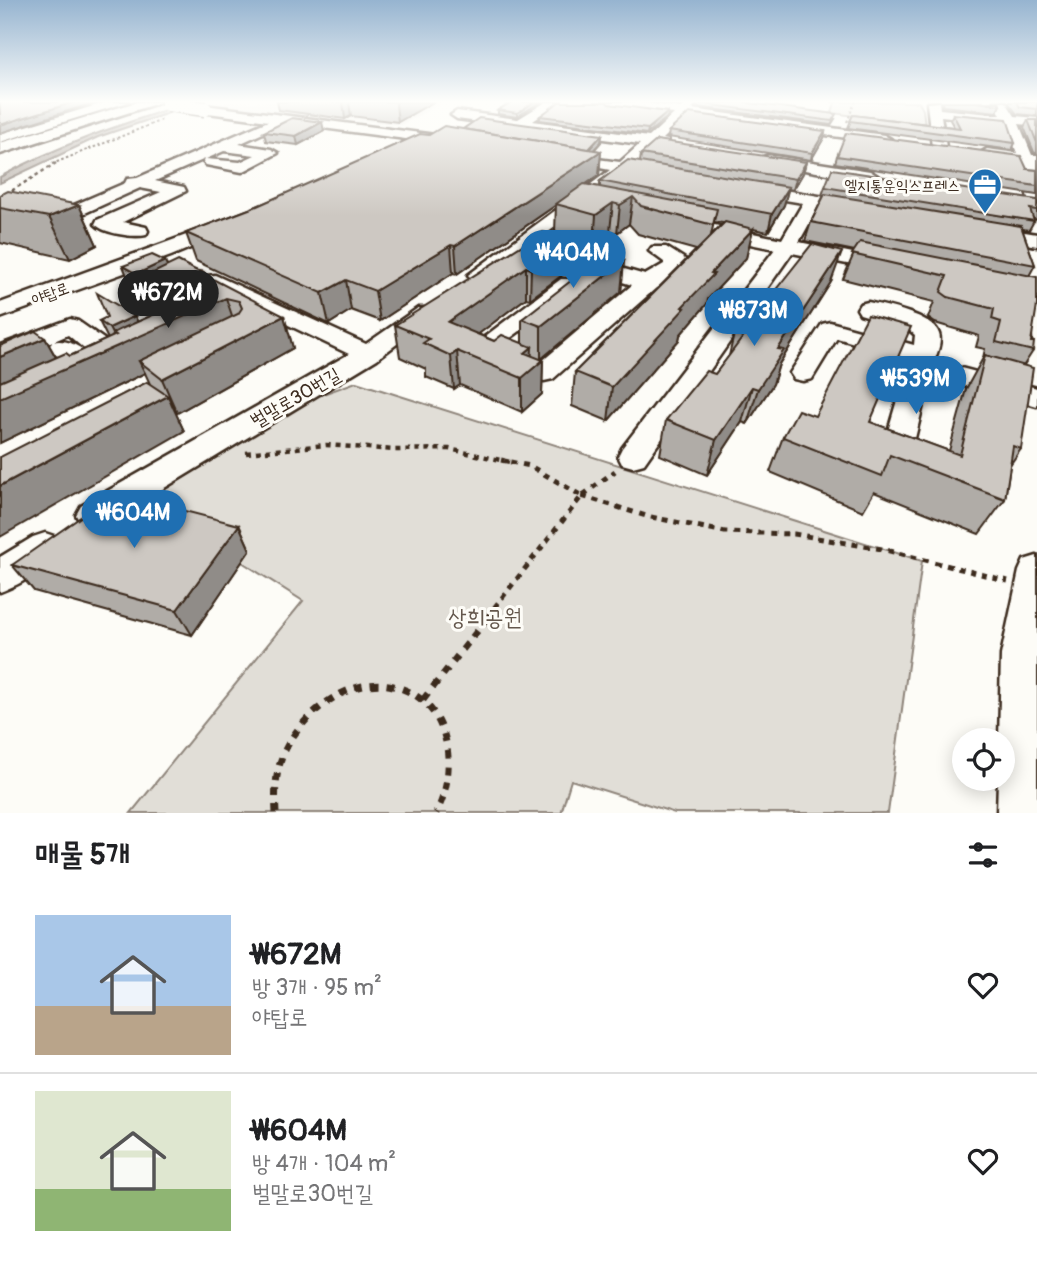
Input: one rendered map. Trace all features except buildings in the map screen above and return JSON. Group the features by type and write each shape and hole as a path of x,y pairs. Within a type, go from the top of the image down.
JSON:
{"main road":[{"path":"0,149 31,140"}],"street":[{"path":"170,154 197,142 215,140"},
{"path":"0,225 64,214 136,176 221,140"},
{"path":"211,162 242,167 271,153 226,140"},
{"path":"385,154 411,140"},
{"path":"440,140 466,143"},
{"path":"607,147 616,140"},
{"path":"639,140 676,146"},
{"path":"888,140 902,142"},
{"path":"935,187 931,164 936,140"},
{"path":"1022,140 1032,160 1033,201"},
{"name":"벌말로30번길","path":"0,576 93,515 368,354 579,202 652,142"},
{"path":"789,151 756,152 827,169 881,178"},
{"path":"977,152 1032,160"},
{"path":"553,156 665,174"},
{"path":"69,197 111,178 136,176 178,191 95,223 139,231"},
{"path":"733,186 880,212"},
{"path":"634,456 787,246 814,200"},
{"path":"579,202 605,208"},
{"path":"116,206 136,209"},
{"name":"야탑로","path":"0,312 164,252 244,218"},
{"path":"657,219 905,270"},
{"path":"972,229 1037,240"},
{"path":"519,246 648,283"},
{"path":"594,266 482,347 544,373 648,283 674,267 675,259 659,251"},
{"path":"164,252 201,275 368,354"},
{"path":"71,381 169,334 133,308 201,275"},
{"path":"868,309 915,323 927,333 896,455"},
{"path":"0,354 70,326 105,365"},
{"path":"803,373 830,329 1037,397"},
{"path":"61,347 105,365"},
{"path":"1022,813 1022,654 1035,579"}],"path":[{"path":"0,198 21,187 52,164 112,140"},
{"path":"193,457 326,445 395,450 449,449 481,453 530,466 582,495 646,516 726,532 794,534 1035,579"},
{"path":"423,700 582,495 634,456"},
{"path":"276,813 275,781 284,751 301,724 324,703 349,690 376,685 401,688 423,700 439,719 449,744 449,773 436,813"}],"green space":[{"name":"상희공원","path":"356,382 922,561 888,813 675,813 571,780 561,813 131,813 303,601 146,501 312,398"}],"shaded area":[{"path":"92,140 0,183 0,177 69,144"}],"place":[{"name":"엘지통운익스프레스","path":"985,215"}]}
